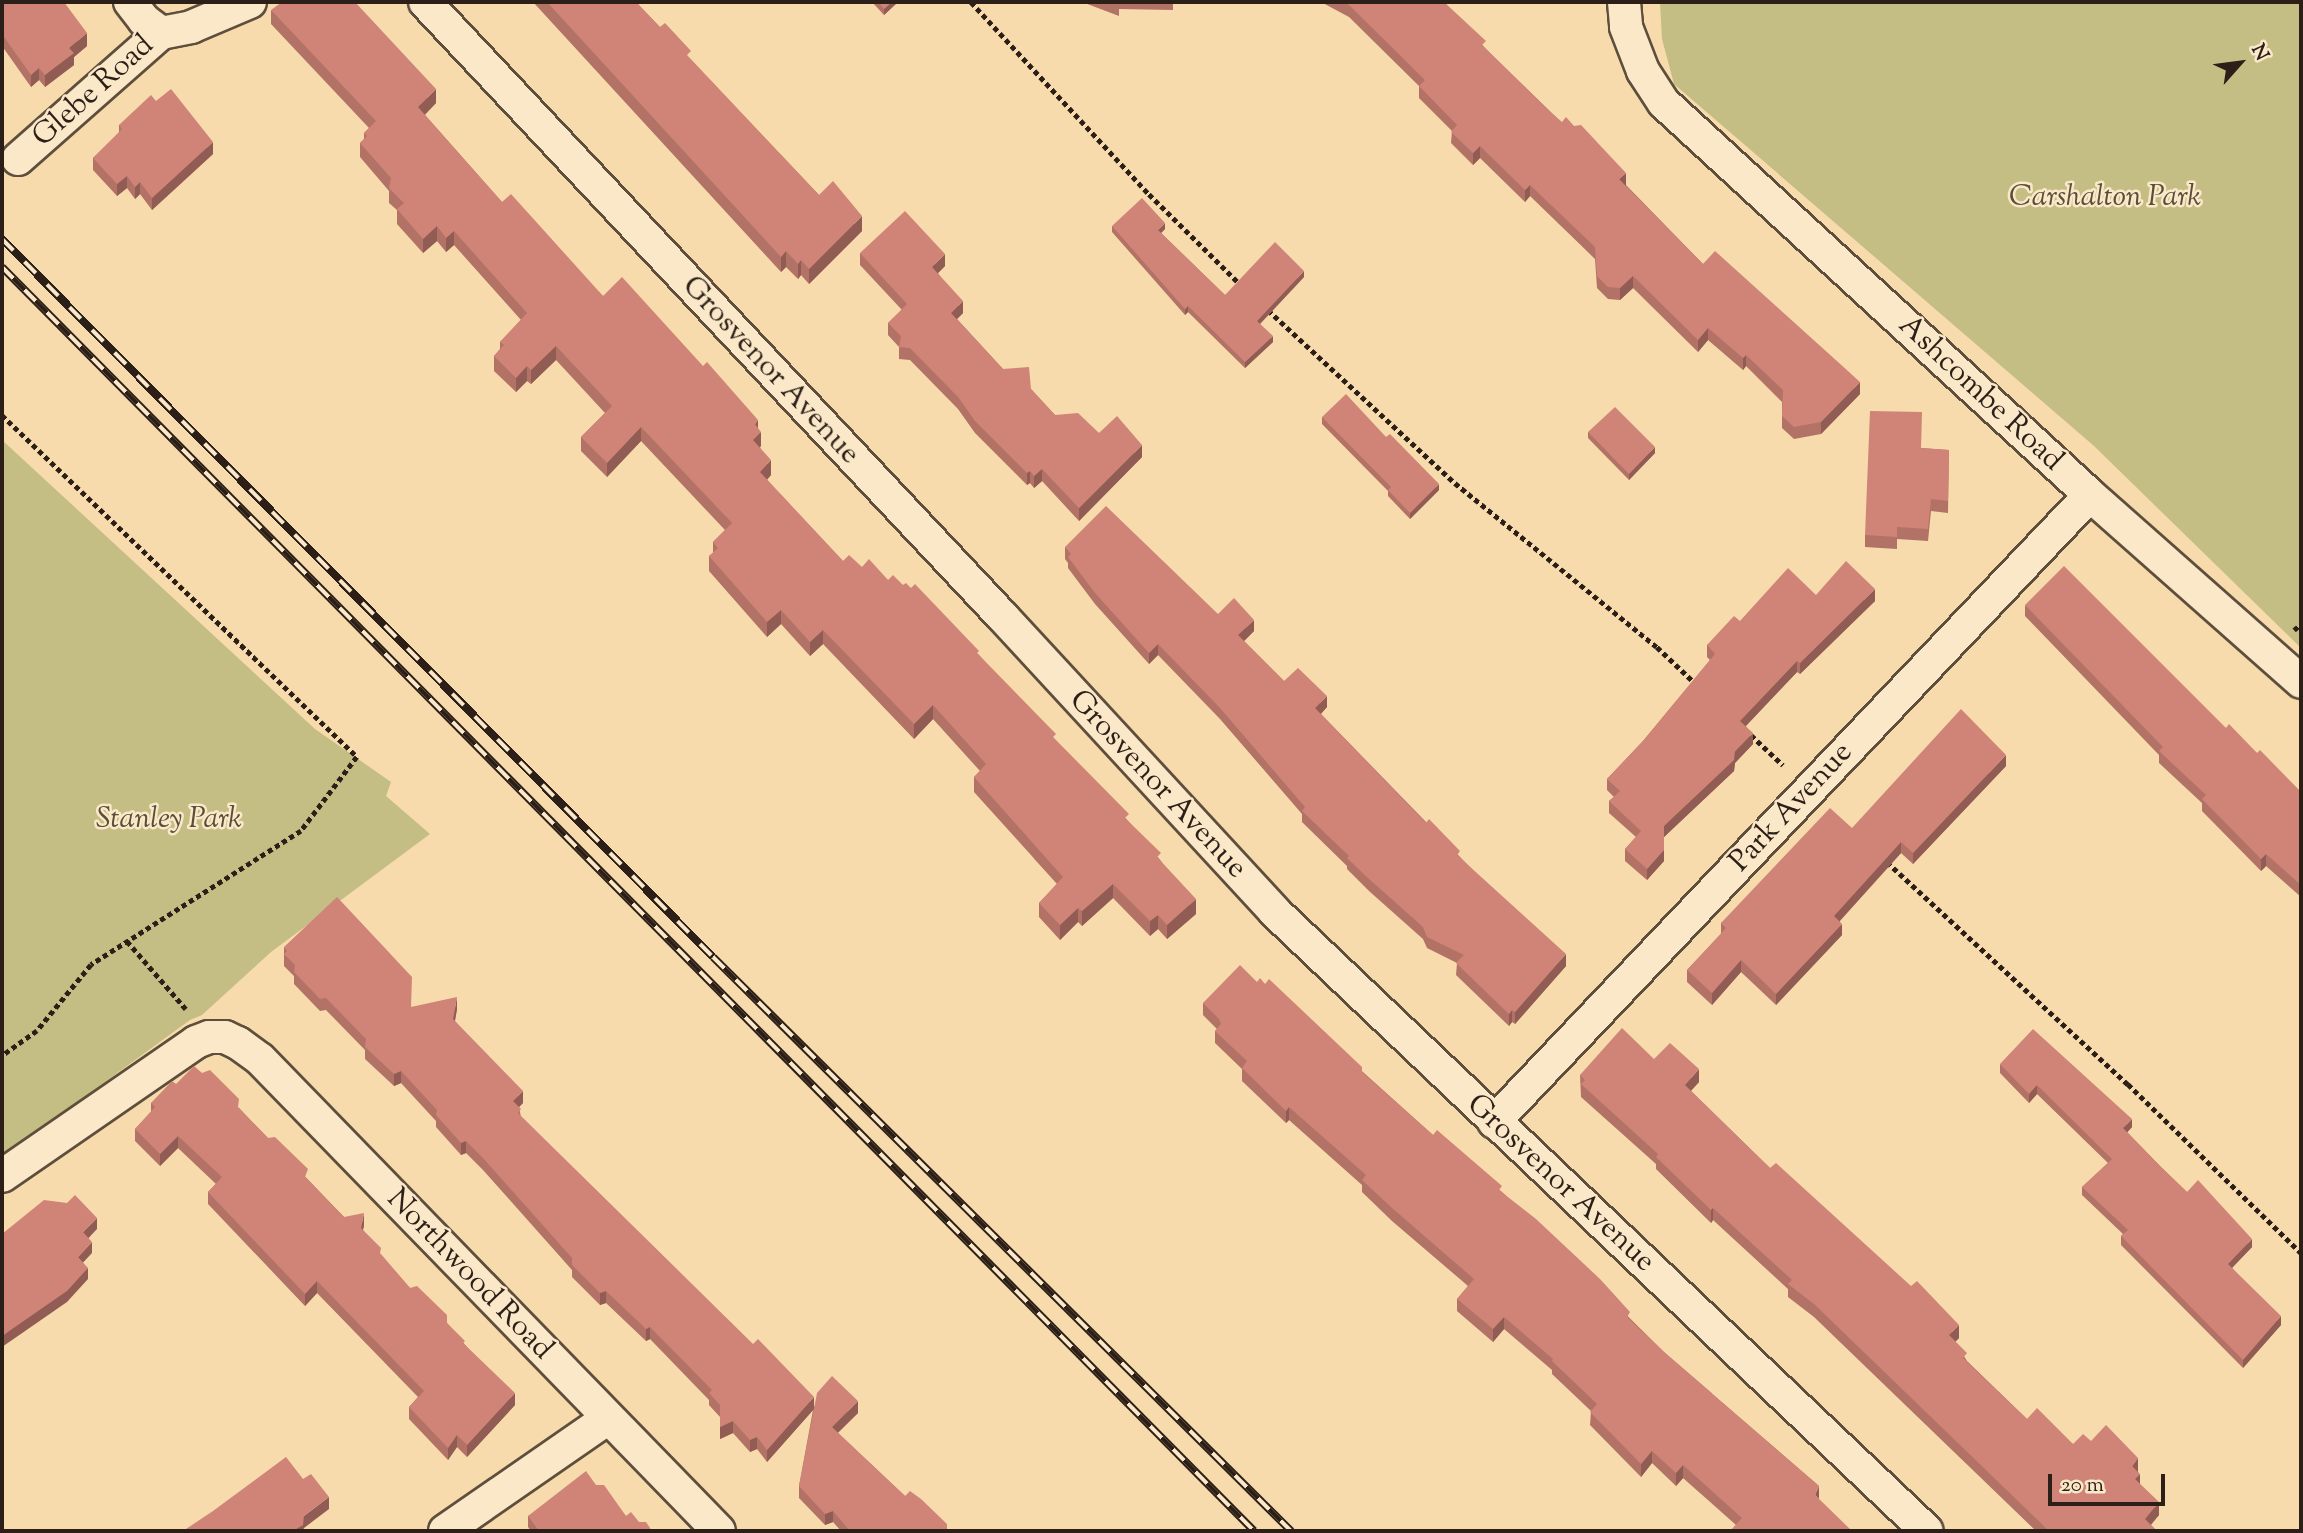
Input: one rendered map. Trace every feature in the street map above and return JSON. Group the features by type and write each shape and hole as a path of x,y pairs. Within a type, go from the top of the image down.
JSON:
{"street":[{"path":"130,2 144,20 160,33"},
{"name":"Glebe Road","path":"18,159 160,33 191,27 250,2"},
{"name":"Grosvenor Avenue","path":"425,2 1274,911 1927,1531"},
{"name":"Ashcombe Road","path":"1624,2 1626,27 1643,71 1664,103 2090,495 2301,681"},
{"name":"Park Avenue","path":"1494,1122 2090,495"},
{"path":"2,1176 167,1060 209,1037"},
{"name":"Northwood Road","path":"209,1037 225,1037 239,1043 260,1059 607,1419 719,1531"},
{"path":"445,1531 607,1419"}],"path":[{"path":"971,2 1149,194 1246,289"},
{"path":"1266,308 1455,483 1657,647 1698,685"},
{"path":"2,415 357,757 301,831 91,965 37,1031 2,1056"},
{"path":"1748,733 1809,790"},
{"path":"1879,854 2128,1084 2301,1253"},
{"path":"127,941 209,1037"}],"green space":[{"name":"Carshalton Park","path":"1660,2 2301,2 2301,648 2094,446 1674,84 1662,39"},
{"name":"Stanley Park","path":"2,440 315,729 391,782 386,796 430,834 271,952 202,1015 190,1020 2,1157"}],"building":[{"path":"2,2 64,2 87,33 69,48 74,53 45,75 39,68 31,75 2,34"},
{"path":"282,2 355,2 436,89 418,107 502,202 511,194 603,296 622,277 703,366 707,362 758,420 755,424 761,432 753,440 771,460 760,472 843,561 849,555 862,567 869,559 888,580 893,575 903,585 906,583 911,588 915,584 1056,734 1053,737 1129,814 1125,818 1161,853 1157,857 1196,899 1167,925 1158,915 1150,921 1113,884 1082,911 1078,908 1060,925 1039,903 1063,877 974,777 986,764 933,705 914,724 823,630 810,642 781,610 767,622 709,556 718,548 713,542 732,523 641,427 607,463 581,437 612,406 556,346 531,370 527,366 516,378 494,356 504,345 500,342 527,313 454,231 446,238 437,226 423,239 397,209 404,203 389,188 391,178 360,143 367,136 364,133 376,121 271,10"},
{"path":"547,2 636,2 660,27 665,23 691,51 687,55 819,195 833,181 862,216 809,269 801,260 798,264 786,251 781,257"},
{"path":"878,2 892,2 884,9"},
{"path":"1343,2 1444,2 1486,41 1482,45 1547,109 1562,122 1566,117 1574,126 1581,125 1626,173 1619,179 1703,264 1715,251 1860,382 1821,422 1794,427 1782,416 1783,390 1746,355 1743,358 1708,328 1698,340 1633,276 1620,288 1608,287 1597,276 1595,247 1530,185 1525,190 1480,146 1473,153 1451,132 1457,125 1419,86 1425,80"},
{"path":"171,89 213,142 152,198 140,182 135,187 127,176 117,184 93,158 122,129 119,125 151,95 156,101"},
{"path":"1142,198 1165,223 1158,230 1225,295 1275,242 1304,271 1257,321 1273,336 1245,362 1188,306 1185,309 1112,226"},
{"path":"905,211 945,254 932,267 963,301 951,313 1003,369 1029,367 1031,389 1055,415 1078,413 1099,433 1117,416 1142,445 1079,508 1042,469 1034,476 1030,471 1027,473 975,421 958,397 910,348 899,347 901,336 888,323 907,304 860,253"},
{"path":"1346,394 1386,437 1390,434 1439,484 1410,513 1388,490 1391,487 1322,417"},
{"path":"1615,407 1655,447 1629,474 1588,432"},
{"path":"1870,411 1922,412 1921,448 1949,450 1948,501 1931,499 1928,529 1897,527 1897,537 1865,535"},
{"path":"1106,506 1218,614 1234,598 1254,620 1238,635 1284,681 1298,668 1327,696 1315,708 1426,823 1429,819 1460,851 1457,855 1566,954 1515,1012 1512,1010 1509,1014 1456,963 1464,955 1427,937 1423,927 1347,858 1349,856 1302,811 1305,807 1220,708 1158,644 1149,653 1095,593 1068,557 1071,554 1065,547"},
{"path":"1846,561 1875,589 1800,663 1797,661 1740,721 1753,733 1735,751 1734,760 1664,826 1664,850 1647,869 1625,849 1641,831 1609,801 1620,791 1607,779 1643,741 1715,654 1707,645 1734,616 1740,621 1788,568 1816,595"},
{"path":"2064,566 2226,728 2229,724 2257,753 2260,750 2301,792 2301,885 2266,854 2261,859 2202,799 2206,795 2159,751 2163,747 2025,605"},
{"path":"1961,709 2006,755 1913,853 1901,842 1834,916 1842,924 1776,994 1741,960 1712,993 1687,970 1726,928 1721,923 1830,808 1852,828"},
{"path":"337,897 412,977 411,1007 457,997 453,1019 523,1091 513,1101 521,1109 518,1113 753,1344 758,1339 814,1397 767,1450 757,1437 750,1440 733,1421 720,1427 720,1405 709,1393 712,1390 650,1327 646,1329 606,1291 600,1293 572,1265 572,1258 483,1158 466,1141 461,1143 436,1115 437,1110 401,1071 394,1074 365,1047 366,1039 326,998 320,999 294,972 295,965 284,954 287,951 284,947"},
{"path":"1240,965 1257,982 1260,978 1265,984 1269,979 1362,1067 1362,1072 1433,1135 1437,1130 1502,1186 1499,1190 1536,1219 1600,1279 1630,1312 1627,1317 1819,1486 1815,1495 1852,1531 1730,1531 1742,1518 1683,1465 1676,1473 1652,1451 1641,1464 1590,1412 1597,1404 1552,1361 1553,1359 1504,1317 1493,1329 1457,1299 1474,1279 1362,1180 1366,1175 1289,1107 1286,1111 1242,1068 1247,1061 1215,1031 1221,1024 1219,1019 1203,1003"},
{"path":"1622,1028 1654,1059 1670,1043 1699,1069 1685,1085 1770,1168 1776,1163 1911,1286 1917,1281 1959,1325 1949,1335 1967,1353 1963,1358 2027,1419 2037,1408 2073,1444 2083,1434 2091,1441 2106,1425 2138,1458 2132,1466 2140,1474 2135,1479 2159,1502 2145,1519 2157,1531 2049,1531 1814,1304 1788,1284 1792,1280 1713,1208 1711,1210 1656,1157 1658,1154 1581,1084 1585,1080 1580,1075"},
{"path":"2033,1029 2132,1119 2123,1128 2187,1192 2198,1180 2252,1239 2228,1264 2281,1316 2243,1360 2121,1236 2128,1230 2082,1187 2112,1159 2037,1085 2029,1094 2000,1064"},
{"path":"194,1066 202,1073 210,1070 239,1099 238,1107 268,1138 275,1137 308,1169 305,1177 344,1217 364,1213 361,1228 381,1248 380,1253 410,1288 417,1286 447,1315 447,1323 465,1341 463,1343 515,1393 467,1445 457,1435 448,1448 409,1407 424,1391 317,1281 305,1294 208,1192 222,1177 178,1136 160,1154 135,1129 155,1107 151,1103 172,1081 176,1084"},
{"path":"75,1195 97,1218 83,1232 92,1242 78,1257 88,1268 67,1291 2,1336 2,1234 44,1200 67,1203"},
{"path":"832,1376 858,1401 832,1427 905,1496 910,1491 921,1499 947,1524 949,1531 850,1531 833,1511 825,1514 799,1486 817,1393"},
{"path":"286,1457 303,1479 311,1474 329,1497 304,1516 303,1525 293,1531 183,1531 213,1511"},
{"path":"586,1471 596,1485 604,1485 626,1516 631,1512 639,1522 646,1522 652,1531 539,1531 528,1516"}],"railway":[{"path":"2,239 713,957 1291,1531"},
{"path":"2,267 1254,1531"}]}
